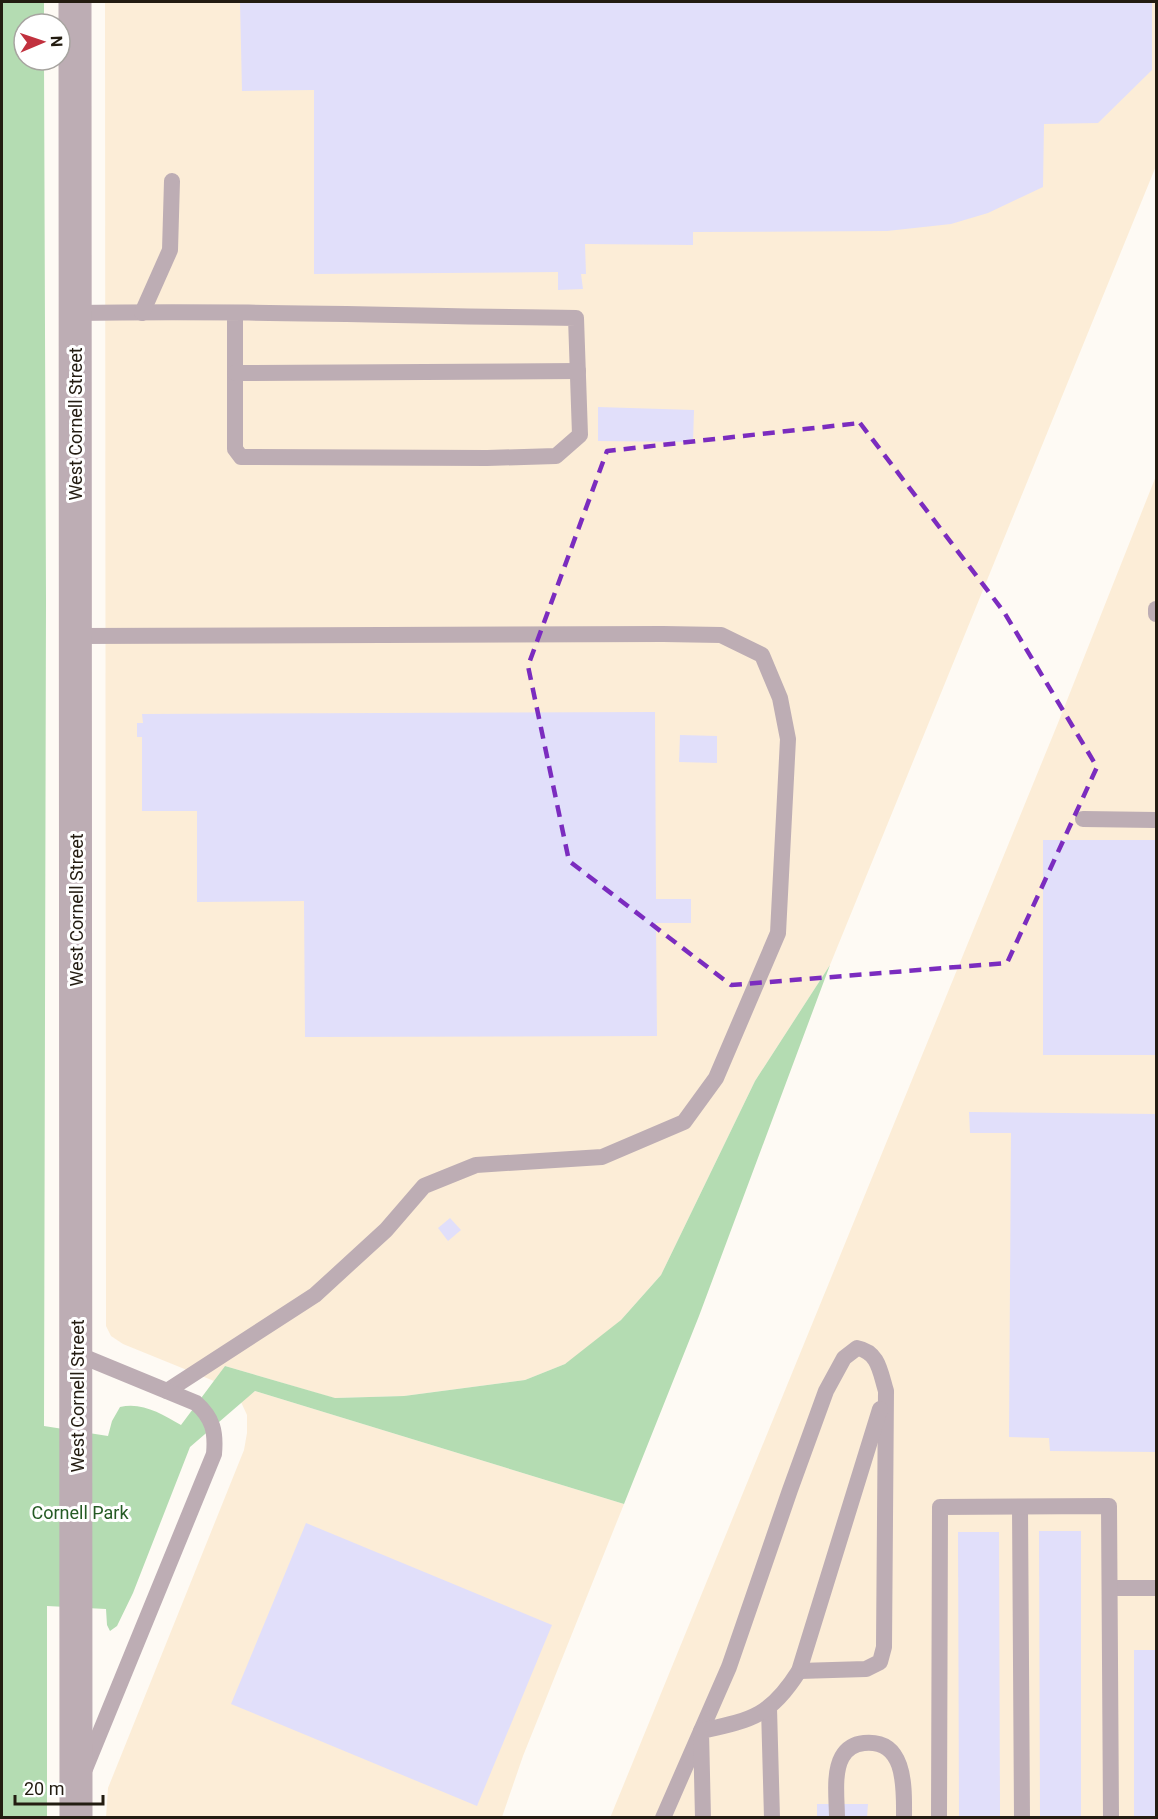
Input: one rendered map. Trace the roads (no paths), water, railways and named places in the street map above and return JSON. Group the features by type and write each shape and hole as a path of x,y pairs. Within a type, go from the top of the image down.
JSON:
{"street":[{"name":"West Cornell Street","path":"75,2 77,1804"}],"lane":[{"path":"142,313 170,250 172,181"},
{"path":"75,313 142,313 235,314 576,318 580,435 556,456 241,457 235,449 235,314"},
{"path":"235,373 578,371"},
{"path":"76,636 721,635 762,655 780,698 788,739 778,933 716,1078 684,1122 602,1156 476,1165 424,1186 386,1230 315,1295 167,1391"},
{"path":"1083,819 1156,820"},
{"path":"663,1818 729,1667 826,1391 844,1358 857,1348 867,1350 877,1360 885,1391 884,1647 880,1662 866,1669 799,1671"},
{"path":"77,1354 196,1403 213,1423 216,1437 214,1454 77,1804"},
{"path":"701,1731 744,1721 769,1708 785,1693 799,1671 885,1391"},
{"path":"939,1818 940,1507 1109,1506 1111,1818"},
{"path":"1020,1507 1022,1818"},
{"path":"1110,1588 1156,1588"},
{"path":"769,1708 772,1818"},
{"path":"701,1731 702,1818"},
{"path":"837,1818 837,1778 841,1758 850,1746 865,1743 880,1745 893,1751 900,1763 904,1818"}],"park label":[{"name":"Cornell Park","path":"80,1512"}]}
